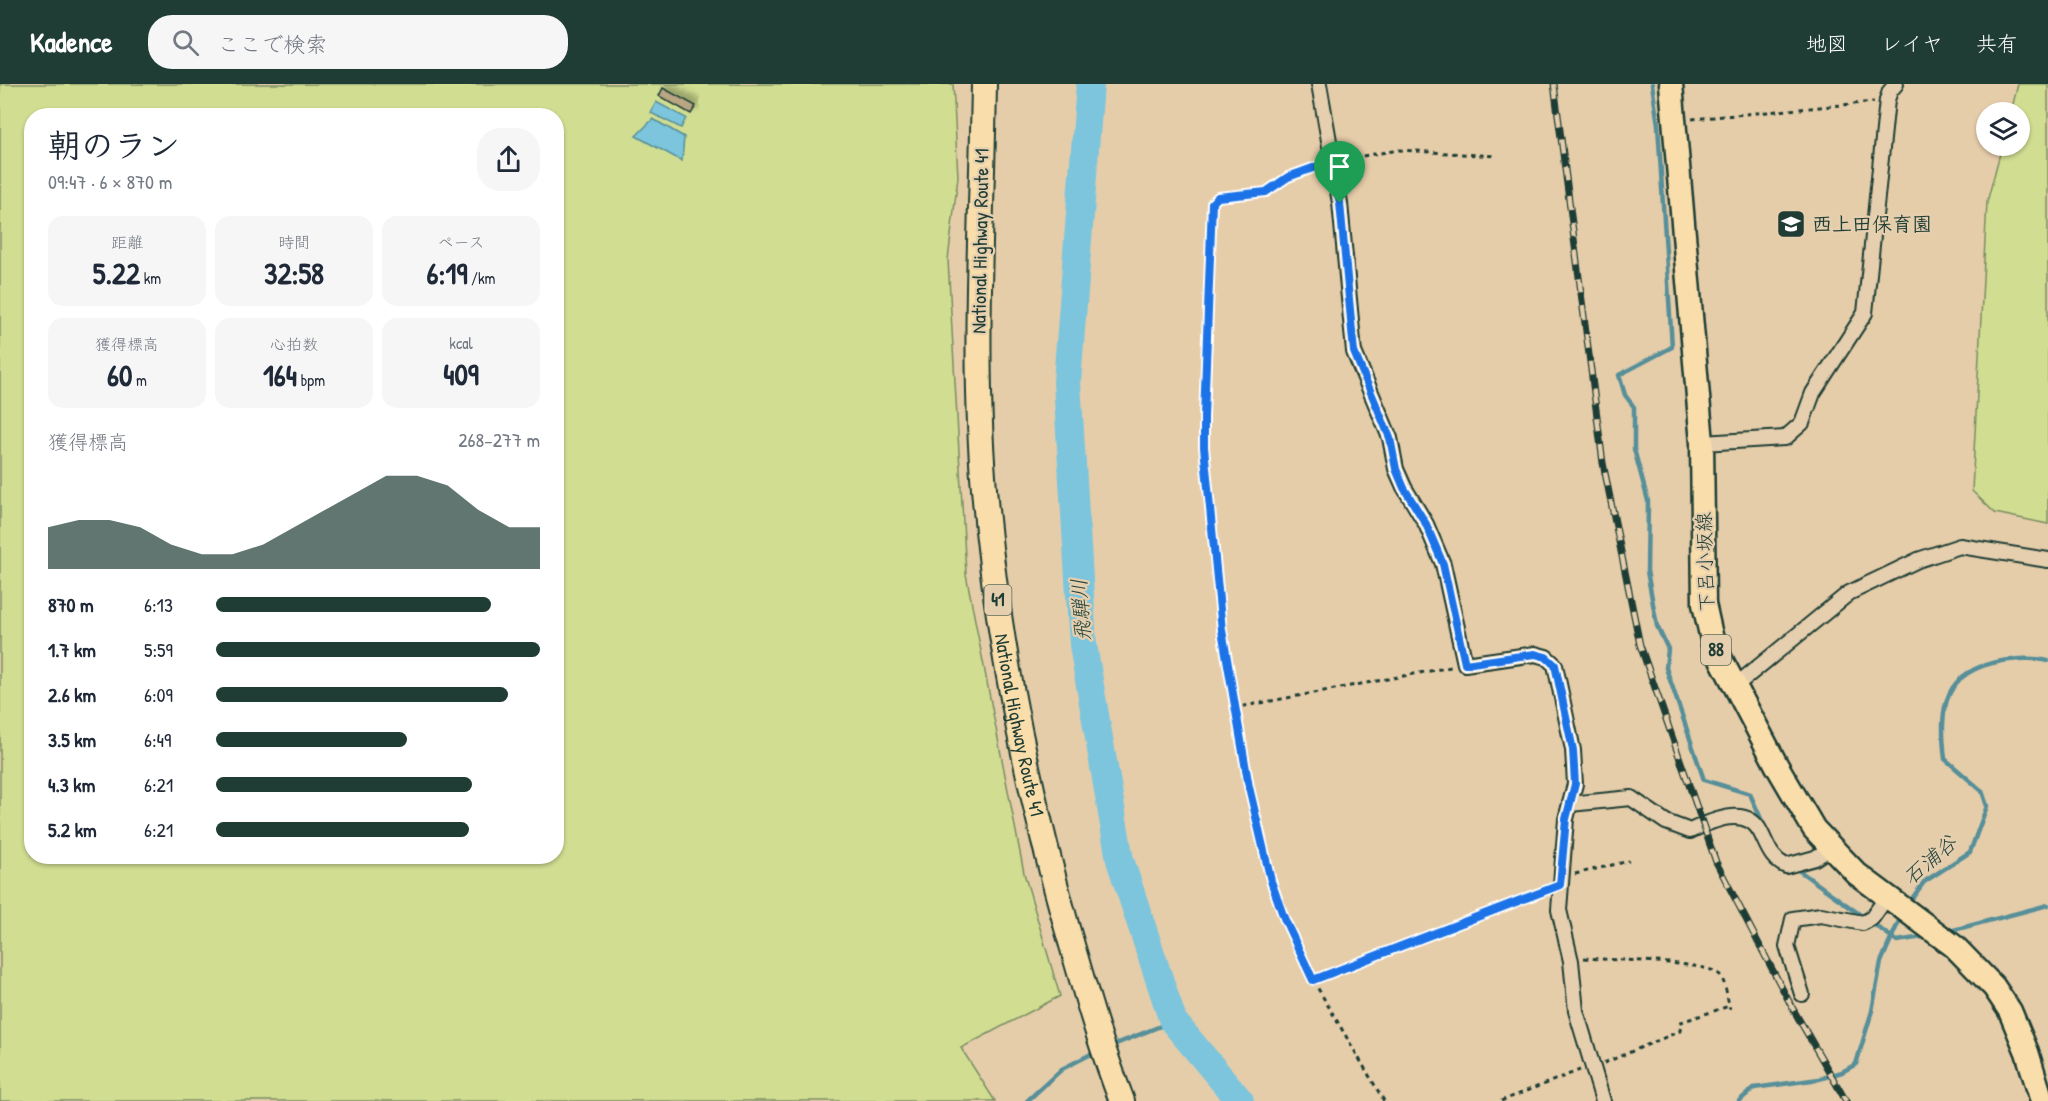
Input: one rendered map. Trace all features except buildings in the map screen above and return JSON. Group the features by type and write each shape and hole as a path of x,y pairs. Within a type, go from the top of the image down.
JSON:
{"highway":[{"name":"National Highway Route 41","path":"984,84 979,212 978,373 986,512 1019,734 1040,829 1090,1009 1122,1101"}],"main road":[{"name":"下呂小坂線","path":"1671,84 1702,442 1704,604 1713,644 1798,804 1830,848 1887,897 1955,947 1994,987 2010,1011 2027,1052 2042,1101"}],"street":[{"path":"1319,84 1340,203 1354,352 1390,438 1400,478 1426,524 1443,564 1465,664 1535,654 1546,657 1555,665 1573,750 1575,784 1566,819 1559,910 1570,957 1576,1011 1603,1101"},
{"path":"1702,442 1785,438 1802,423 1813,393 1865,313 1887,100 1896,84"},
{"path":"1735,686 1849,593 1918,560 1960,546 2048,560"},
{"path":"1570,804 1631,798 1666,822 1690,831 1726,817 1739,816 1749,820 1760,829 1770,853 1777,862 1786,866 1815,858 1830,848"},
{"path":"1802,994 1787,946 1793,919 1821,915 1863,923 1872,918 1887,897"}],"path":[{"path":"1674,121 1887,100"},
{"path":"1384,1101 1313,980 1284,918 1271,881 1234,708 1222,630 1204,447 1212,203 1218,197 1266,192 1288,177 1332,161 1400,150 1495,156"},
{"path":"1234,708 1465,664"},
{"path":"1313,980 1560,881 1629,861"},
{"path":"1501,1101 1680,1031 1681,1022 1729,1008 1722,980 1713,970 1657,961 1570,957"}],"green space":[{"path":"0,84 953,84 958,177 948,260 966,574 1024,873 1060,996 961,1048 995,1101 0,1101"},
{"path":"2018,84 2048,84 2048,524 1995,513 1972,491 1987,202 1999,156 2030,156 2030,102 2014,102"}],"water":[{"path":"656,102 686,118 681,128 651,113"},
{"path":"653,119 684,137 682,161 636,136"}],"waterway":[{"name":"飛騨川","path":"1090,84 1067,382 1083,645 1120,860 1173,1021 1240,1101"},
{"path":"1652,84 1658,125 1672,347 1619,375 1625,395 1634,407 1634,449 1648,501 1647,571 1657,626 1668,649 1666,668 1704,780 1750,794 1766,830"},
{"name":"石浦谷","path":"1908,904 1924,882 1970,852 1987,806 1982,791 1945,759 1943,723 1949,694 1956,683 1967,673 1982,666 2019,659 2048,661"},
{"path":"1794,867 1897,941 1929,936"},
{"path":"1946,932 2048,905"},
{"path":"1739,1101 1754,1088 1819,1079 1842,1072 1856,1064 1872,1011 1881,962 1902,914"},
{"path":"1111,1046 1173,1021"},
{"path":"1027,1101 1062,1069 1097,1051"}],"railway":[{"path":"1554,84 1603,463 1640,645 1716,862 1793,1009 1846,1101"}],"place":[{"name":"西上田保育園","path":"1791,224"}],"route":[{"path":"1332,161 1340,203 1348,302 1358,368 1390,438 1396,469 1404,488 1426,524 1443,564 1465,664 1535,654 1546,657 1555,665 1573,750 1575,784 1566,819 1560,885 1313,980 1284,918 1271,881 1249,787 1222,630 1204,447 1204,417 1212,203 1218,197 1266,192 1310,166 1332,161"}]}
